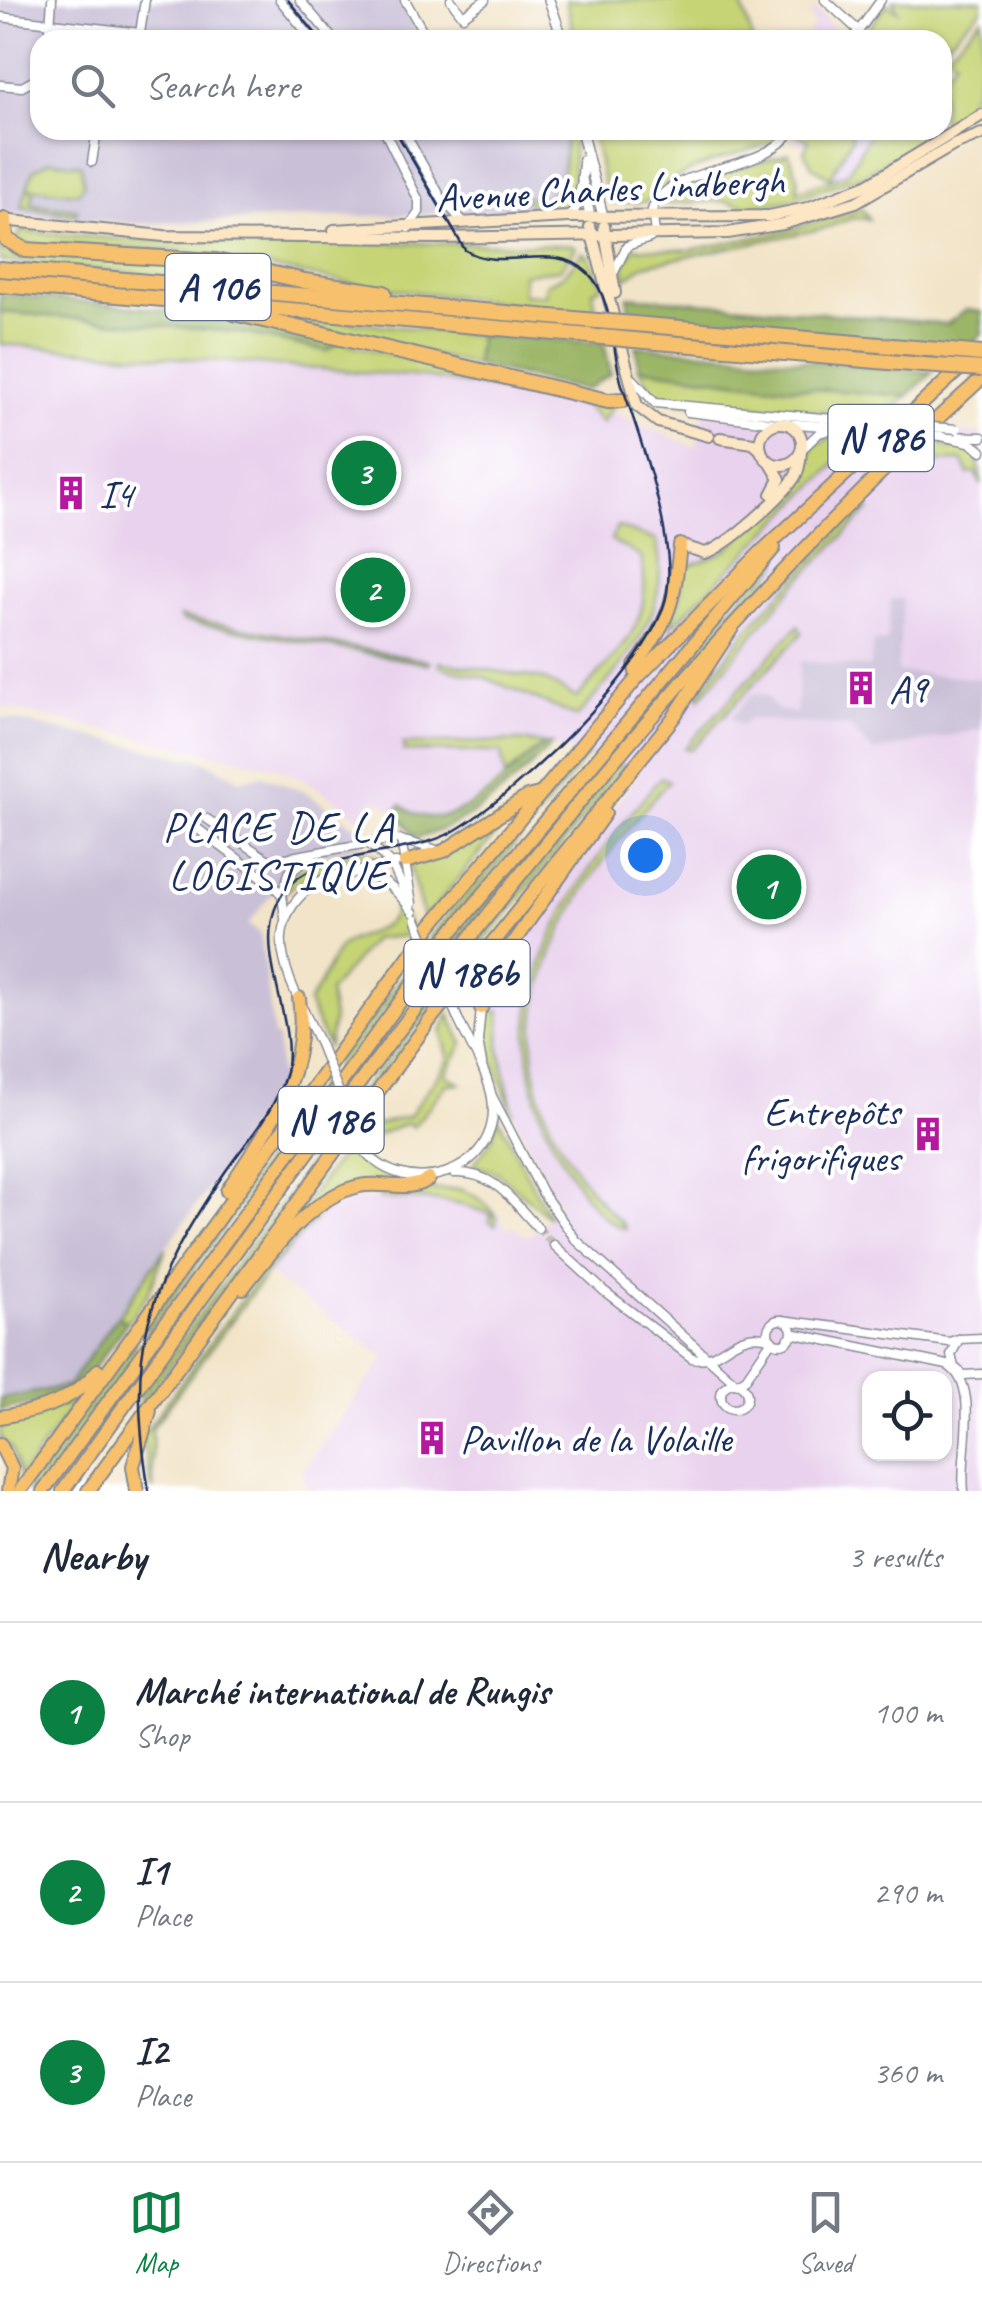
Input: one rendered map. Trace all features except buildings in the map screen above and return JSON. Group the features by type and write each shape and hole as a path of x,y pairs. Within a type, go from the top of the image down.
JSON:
{"highway":[{"path":"3,220 6,239 25,250 216,260 305,281 432,300 437,305"},
{"name":"A 106","path":"0,269 437,305 600,329"},
{"name":"A 106","path":"0,285 222,306 600,329 982,370"},
{"path":"222,306 258,320 627,395"},
{"name":"A 106","path":"634,332 982,351"},
{"name":"N 186","path":"43,1491 445,940 784,534 860,458 982,351"},
{"name":"N 186","path":"64,1491 464,940 658,707 846,504 982,378"},
{"name":"N 186b","path":"20,1491 430,926 637,678 784,534"},
{"path":"637,678 635,666 663,629 674,606 680,545"},
{"name":"N 186b","path":"88,1491 430,1020 527,894 611,798 674,717 733,626"},
{"path":"399,863 444,851 539,794"},
{"path":"481,1008 507,951 610,806 611,798"},
{"path":"198,1244 199,1232 293,1082 303,1025 299,998"},
{"path":"216,1312 228,1308 270,1256 326,1200 359,1186 414,1185 429,1179"},
{"path":"0,1417 66,1400 85,1386 111,1354 122,1350"},
{"path":"138,1491 134,1466 154,1399"},
{"path":"0,1444 12,1468 8,1491"}],"main road":[{"name":"Avenue Charles Lindbergh","path":"952,133 982,115"},
{"name":"Avenue Charles Lindbergh","path":"278,234 390,239 591,232 714,234 783,224 856,202 954,145 982,134"},
{"name":"Avenue Charles Lindbergh","path":"3,220 151,236 408,228 572,212 590,216 756,218 807,208 867,185 941,140"},
{"path":"590,216 629,373 627,395 642,412 664,424 749,442 761,450 778,472 780,482 763,507"},
{"path":"603,216 614,272 615,309"},
{"path":"627,395 642,412"},
{"path":"680,545 701,552 718,549 795,478 801,450 798,431 781,423 764,433 761,450"},
{"path":"770,462 788,464 801,450"}],"street":[{"path":"50,30 52,0"},
{"path":"141,30 145,0"},
{"path":"280,0 305,30"},
{"path":"300,0 325,30"},
{"path":"405,0 422,30"},
{"path":"450,0 463,16 485,0"},
{"path":"549,0 560,30"},
{"path":"825,0 858,30"},
{"path":"860,30 881,0"},
{"path":"0,17 96,30"},
{"path":"0,84 22,87 30,83"},
{"path":"92,162 96,140"},
{"path":"389,140 419,202 419,212 408,228"},
{"path":"409,140 452,213 476,224"},
{"path":"582,140 603,216"},
{"path":"655,233 654,205 671,187 779,148 785,140"},
{"path":"572,212 585,151"},
{"path":"582,179 590,216"},
{"path":"614,272 621,252 633,242 714,234"},
{"path":"627,395 678,411 781,423 956,429 982,434"},
{"path":"655,403 941,436 969,442 982,451"},
{"path":"801,450 819,433 853,424"},
{"path":"941,436 982,434"},
{"path":"207,819 270,861 379,838 434,850 471,836"},
{"path":"198,829 282,895"},
{"path":"401,840 399,863 414,916 492,1096 542,1192 576,1240 736,1383 746,1378 771,1340 770,1326 782,1320 863,1334 949,1342 972,1335 982,1338"},
{"path":"368,843 399,863"},
{"path":"318,853 296,864 284,882 283,949 299,998 360,1143 385,1169 429,1179 475,1174 494,1181 538,1228"},
{"path":"286,920 310,886 399,863"},
{"path":"348,874 368,875 387,884 414,916"},
{"path":"481,1008 478,1042 484,1078"},
{"path":"450,1174 467,1163 483,1142 492,1096"},
{"path":"554,1244 604,1291 692,1358 708,1356 749,1335 781,1343 796,1334 947,1365 971,1377 982,1374"},
{"path":"782,1320 790,1327 790,1338"},
{"path":"959,1339 951,1355 969,1393"},
{"path":"963,1487 969,1393 982,1374"}],"shaded area":[{"path":"0,0 399,0 416,30 30,30 30,140 572,140 573,189 555,209 141,224 0,213"},
{"path":"814,9 837,30 810,30 815,23 809,14"},
{"path":"919,140 834,180 806,158 807,145 793,141"},
{"path":"0,312 145,324 491,383 606,410 696,448 704,411 982,434 982,1491 312,1491 305,1485 303,1472 385,1357 267,1273 326,1211 352,1199 469,1198 499,1216 507,1229 511,1226 528,1237 560,1206 509,1107 486,1041 486,1009 507,961 573,860 641,771 544,744 481,796 443,819 421,819 401,806 396,811 375,799 360,818 312,784 279,768 0,707"},
{"path":"891,599 903,599 897,672 982,679 982,729 874,752 849,727 748,719 741,727 731,718 752,694 766,695 777,710 796,713 800,661 870,667 873,641 887,642"},
{"path":"0,717 205,761 240,780 263,776 305,792 371,837 363,845 297,862 248,924 260,933 274,1037 278,1037 279,1073 288,1076 68,1386 0,1399"}],"green space":[{"path":"566,0 740,0 750,30 573,30"},
{"path":"892,0 982,0 982,9 952,38 952,30 868,30 886,4 898,11"},
{"path":"982,18 977,83 952,119 955,59 952,48"},
{"path":"565,140 573,140 573,201 566,208 546,211 515,196 547,199 563,170"},
{"path":"594,140 777,140 689,171 646,202 612,203 607,199"},
{"path":"851,140 830,178 812,166 804,151 809,141"},
{"path":"866,140 923,140 862,176 787,201 754,207 725,201 662,204 702,178 789,153 798,177 797,191 847,174"},
{"path":"51,160 81,165 84,186 78,193 28,188 34,192 31,204 77,209 76,214 21,207 33,170"},
{"path":"862,209 869,219 853,218 825,228 644,265 624,280 625,262 635,248 690,250 785,231"},
{"path":"20,231 130,240 572,245 576,248 560,269 523,274 523,294 545,295 546,284 564,275 583,252 590,258 602,286 593,291 596,314 360,285 186,251 25,244 17,240"},
{"path":"0,249 12,255 181,260 275,281 264,284 0,261"},
{"path":"0,294 199,313 340,342 327,351 237,332 0,312"},
{"path":"628,296 947,324 967,309 982,312 982,334 969,346 629,318"},
{"path":"0,312 237,332 327,351 340,342 612,407 602,423 583,404 423,377 0,344"},
{"path":"275,314 479,335 475,365 275,319"},
{"path":"479,335 604,343 611,374 585,390 475,365"},
{"path":"636,346 933,372 907,396 764,385 639,368"},
{"path":"639,368 764,385 907,396 886,416 681,402 653,392"},
{"path":"836,435 865,435 669,629 680,598 683,568 723,552 800,479 814,445"},
{"path":"931,439 952,449 959,444 977,456 982,486 975,472 968,474 963,461 908,462"},
{"path":"870,509 798,581 700,698 698,694 746,631 854,514"},
{"path":"617,527 656,540 658,592 641,637 577,717 484,677 440,667 440,662 543,679 577,698 620,650 643,602 641,557 611,540"},
{"path":"776,558 779,563 630,732 621,730"},
{"path":"180,617 430,661 429,664 182,621"},
{"path":"798,626 802,633 691,750 685,748"},
{"path":"403,744 544,744 505,776 501,752 404,751"},
{"path":"544,744 552,744 507,788 473,813 436,832 416,838 396,811 401,805 420,815 439,817 458,812 495,787"},
{"path":"581,753 588,755 433,943 430,937"},
{"path":"601,761 607,761 441,963 439,957"},
{"path":"619,764 625,766 451,983 448,975"},
{"path":"661,777 669,781 606,857 555,944 540,990 533,1038 537,1086 555,1134 599,1201 625,1229 605,1218 582,1192 539,1108 528,1056 531,1005 544,957 565,910 593,864"},
{"path":"490,829 496,834 424,920 409,863 454,850"},
{"path":"364,851 377,856 311,873 286,892 291,875 311,863"},
{"path":"394,900 415,935 373,939 329,992 333,1020 328,1047 308,1003 339,948 384,926 394,911"},
{"path":"422,950 424,956 338,1070 335,1063"},
{"path":"438,987 441,994 354,1111 352,1105"},
{"path":"486,1011 500,1011 500,1049 513,1114 486,1041"},
{"path":"449,1014 463,1044 445,1075 460,1083 447,1084 413,1127 408,1123 367,1139 362,1129 409,1116 449,1060 442,1032"},
{"path":"325,1077 328,1084 145,1336 149,1322"},
{"path":"334,1097 336,1104 140,1377 141,1366"},
{"path":"498,1117 549,1217 498,1173 473,1165 492,1139"},
{"path":"343,1118 345,1124 140,1407 140,1397"},
{"path":"352,1140 371,1166 402,1181 348,1185 276,1242"},
{"path":"459,1189 489,1207 497,1217 495,1225 489,1221 493,1215 453,1203 380,1199 382,1191"},
{"path":"325,1208 267,1273 152,1428 153,1491 142,1436 259,1276"},
{"path":"166,1248 148,1294 127,1322 117,1317"},
{"path":"117,1317 127,1322 88,1375 76,1385 47,1399 0,1410 0,1399 68,1386"},
{"path":"136,1341 133,1357 35,1491 27,1491"},
{"path":"70,1403 72,1406 20,1478 12,1449 0,1437 0,1420"}],"tunnel":[{"path":"538,1228 554,1245"}],"tram line":[{"path":"288,0 313,30"},
{"path":"149,1491 140,1398 148,1322 176,1251 267,1114 285,1076 286,1029 271,954 270,930 275,908 288,887 303,875 343,860 435,840 512,789 611,690 657,622 667,593 662,518 619,374 608,312 597,284 574,263 559,258 495,259 465,250 401,140"}],"place":[{"name":"I2","path":"364,473"},
{"name":"I4","path":"71,493"},
{"name":"I1","path":"373,590"},
{"name":"A9","path":"861,688"},
{"name":"Marché international de Rungis","path":"769,887"},
{"name":"Entrepôts frigorifiques","path":"928,1134"},
{"name":"Pavillon de la Volaille","path":"432,1438"}],"district":[{"name":"PLACE DE LA LOGISTIQUE","path":"279,850"}]}
